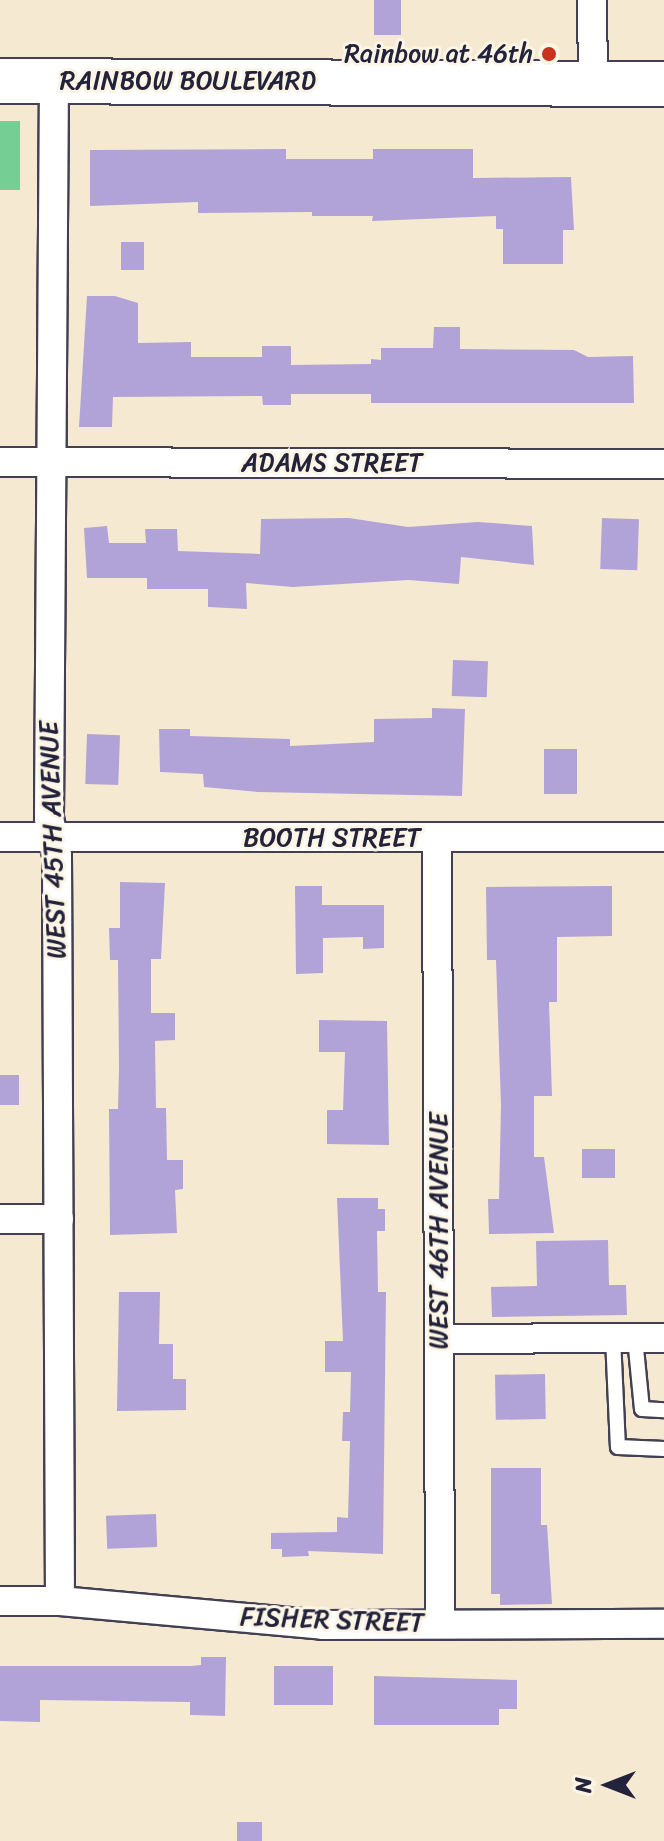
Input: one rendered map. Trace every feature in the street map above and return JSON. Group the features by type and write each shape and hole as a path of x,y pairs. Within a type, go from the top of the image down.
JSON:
{"main road":[{"name":"RAINBOW BOULEVARD","path":"0,81 664,84"}],"street":[{"path":"592,0 593,83"},
{"name":"WEST 45TH AVENUE","path":"54,80 49,462 49,818 56,837 60,1601"},
{"name":"ADAMS STREET","path":"0,462 664,464"},
{"name":"BOOTH STREET","path":"0,837 664,837"},
{"name":"WEST 46TH AVENUE","path":"437,838 440,1624"},
{"path":"0,1219 59,1219"},
{"path":"439,1339 664,1338"},
{"name":"FISHER STREET","path":"0,1601 60,1601 323,1625 664,1624"}],"lane":[{"path":"624,1338 642,1409 664,1410"},
{"path":"624,1338 618,1447 664,1449"}],"green space":[{"path":"0,121 20,121 20,190 0,190"}],"building":[{"path":"374,0 401,0 401,35 374,35"},
{"path":"286,149 286,159 373,159 373,149 473,149 473,178 571,177 574,230 563,230 563,264 503,264 503,229 496,229 496,216 372,221 373,216 312,216 312,212 198,213 198,202 90,206 90,150"},
{"path":"121,242 144,242 144,270 121,270"},
{"path":"87,296 115,296 138,303 138,343 191,342 191,357 262,357 262,346 291,346 291,365 371,364 371,359 381,360 381,348 433,348 434,327 460,327 460,349 574,350 588,357 633,356 634,403 371,403 371,394 291,394 291,405 263,405 262,396 113,397 112,427 79,427"},
{"path":"349,518 408,527 478,522 532,526 534,565 461,557 459,584 408,580 293,587 246,583 247,609 208,607 208,589 147,589 147,578 87,578 84,528 107,526 109,543 146,543 145,529 177,529 178,551 260,554 261,519"},
{"path":"602,518 639,519 637,570 600,569"},
{"path":"453,660 488,661 487,697 452,696"},
{"path":"432,708 465,709 462,796 258,792 204,787 203,774 160,772 159,729 190,729 190,736 290,739 290,746 374,742 374,719 432,718"},
{"path":"87,734 120,735 118,785 85,784"},
{"path":"544,749 577,749 577,794 544,794"},
{"path":"120,882 165,883 161,959 151,959 151,1013 175,1013 175,1040 155,1041 156,1108 166,1108 167,1160 183,1160 183,1189 175,1190 177,1233 110,1235 109,1109 118,1109 119,1068 118,960 110,960 109,928 120,928"},
{"path":"295,886 322,886 322,905 384,905 384,948 363,949 363,937 323,938 323,973 296,974"},
{"path":"612,886 612,936 557,937 557,1002 549,1002 552,1096 534,1096 534,1157 544,1157 554,1233 489,1234 488,1199 499,1199 501,1105 496,960 487,960 486,887"},
{"path":"319,1020 387,1021 389,1145 327,1144 327,1110 343,1110 345,1052 319,1052"},
{"path":"0,1075 19,1075 19,1105 0,1105"},
{"path":"582,1149 615,1149 615,1178 582,1178"},
{"path":"337,1198 378,1198 378,1209 385,1209 385,1231 377,1231 378,1292 386,1292 383,1554 308,1551 309,1556 282,1557 282,1549 271,1549 271,1533 337,1532 337,1517 348,1518 350,1441 342,1441 343,1412 350,1412 351,1372 325,1372 325,1341 343,1341"},
{"path":"608,1240 609,1285 626,1285 627,1315 492,1317 491,1287 537,1286 536,1241"},
{"path":"119,1292 160,1292 159,1344 173,1344 173,1379 186,1379 186,1410 117,1411"},
{"path":"545,1374 546,1419 496,1420 495,1375"},
{"path":"491,1468 541,1468 541,1525 547,1525 552,1604 500,1605 500,1594 491,1594"},
{"path":"156,1514 157,1547 107,1549 106,1516"},
{"path":"201,1657 226,1657 225,1716 190,1715 190,1702 40,1700 40,1722 0,1721 0,1666 191,1666 201,1665"},
{"path":"274,1666 333,1666 333,1705 274,1705"},
{"path":"374,1676 517,1680 517,1709 499,1709 499,1725 374,1725"},
{"path":"237,1822 262,1822 262,1841 237,1841"}],"place":[{"name":"Rainbow at 46th","path":"549,54"}]}
